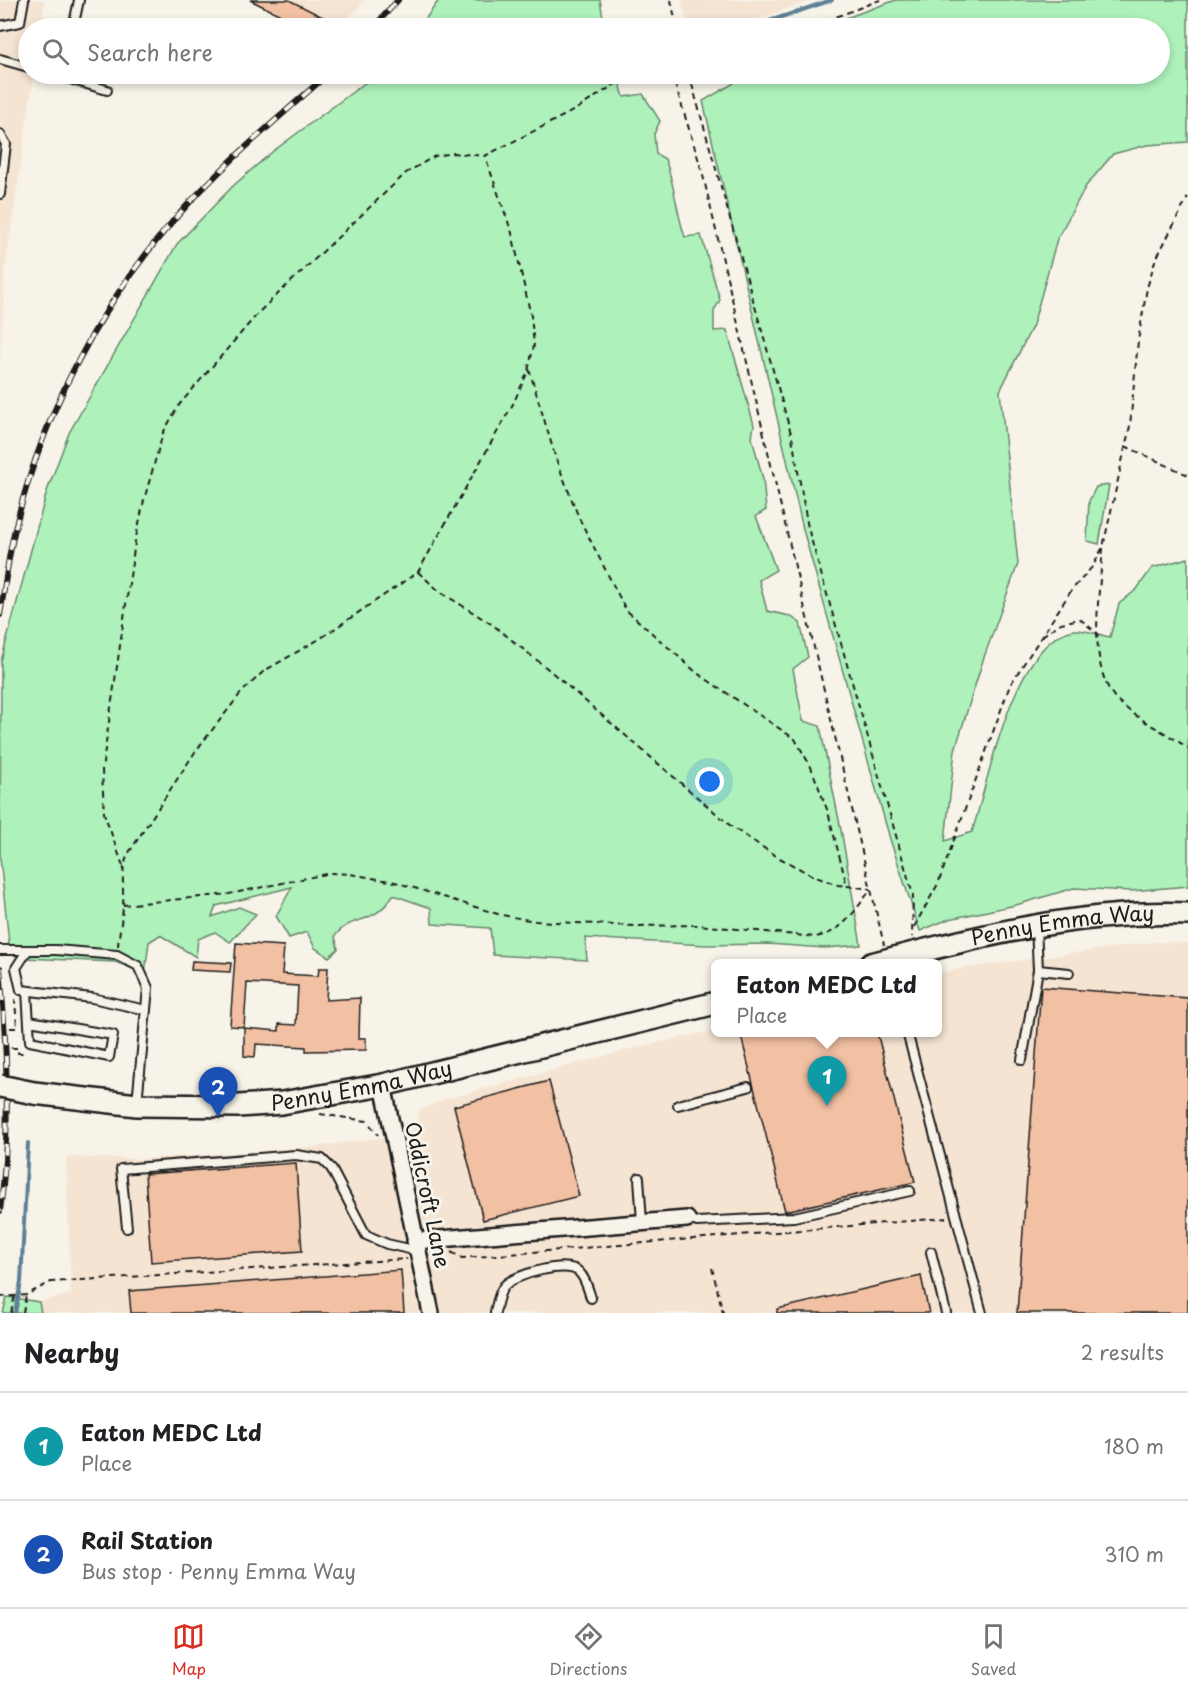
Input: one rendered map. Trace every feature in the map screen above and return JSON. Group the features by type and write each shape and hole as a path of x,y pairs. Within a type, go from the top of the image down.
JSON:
{"main road":[{"name":"Penny Emma Way","path":"892,959 1035,925 1153,913 1188,914"},
{"name":"Penny Emma Way","path":"0,1086 34,1093 137,1105 273,1104 383,1085 711,1004"}],"street":[{"name":"Oddicroft Lane","path":"383,1085 431,1313"},
{"path":"417,1250 642,1222 687,1219"}],"lane":[{"path":"21,18 24,0"},
{"path":"75,18 79,0"},
{"path":"0,26 18,22"},
{"path":"0,59 18,64"},
{"path":"89,84 107,90"},
{"path":"0,134 6,144 0,194"},
{"path":"1022,1060 1038,970 1035,925"},
{"path":"0,950 56,950 117,955 138,966 148,988 137,1105"},
{"path":"27,951 16,968 21,990 92,998 146,1010"},
{"path":"1038,970 1070,973"},
{"path":"27,991 30,1041 109,1057 113,1035 29,1021"},
{"path":"908,1037 982,1313"},
{"path":"678,1105 748,1087"},
{"path":"127,1228 121,1169 296,1155 322,1159 331,1168 366,1235 387,1245 417,1250"},
{"path":"639,1178 642,1222"},
{"path":"687,1219 697,1222 794,1217 910,1191"},
{"path":"931,1252 946,1313"},
{"path":"495,1313 498,1297 505,1285 518,1277 569,1266 579,1271 591,1298"}],"path":[{"path":"671,0 675,18"},
{"path":"833,18 880,0"},
{"path":"117,955 123,905 123,866 104,813 102,770 135,543 163,433 179,405 260,311 388,187 435,156 454,153 485,156 575,110 615,84"},
{"path":"675,84 702,171 871,889 882,959"},
{"path":"692,84 792,437 808,528 913,895 910,954"},
{"path":"123,866 128,854 195,752 241,693 264,671 321,638 418,572 513,404 529,366 534,345 531,316 512,233 485,156"},
{"path":"1188,197 1155,261 1147,288 1138,341 1130,426 1103,547 1099,634 1099,663 1103,680 1118,701 1188,748"},
{"path":"529,366 542,417 567,489 579,518 626,609 698,673 795,739 811,767 828,812 847,886"},
{"path":"1125,446 1188,475"},
{"path":"913,930 938,884 1010,685 1071,591 1093,566 1103,547"},
{"path":"418,572 439,591 493,625 548,669 732,827 813,876 847,886 871,889"},
{"path":"1040,638 1061,623 1080,620 1099,634"},
{"path":"123,905 229,894 331,873 394,882 501,915 537,921 635,926 699,925 815,937 829,935 845,923 871,889"},
{"path":"10,1028 17,1028 14,985 20,985"},
{"path":"11,1048 18,1048 18,1053 23,1053"},
{"path":"446,1249 462,1258 958,1217"},
{"path":"0,1297 25,1295 51,1282 417,1250"},
{"path":"712,1268 723,1313"},
{"path":"11,1313 16,1295"},
{"path":"23,1313 25,1295"}],"shaded area":[{"path":"0,0 45,0 42,18 18,18 18,84 33,84 5,270 0,366"},
{"path":"252,0 365,0 349,18 284,18"},
{"path":"681,0 813,0 760,18 686,18"},
{"path":"1154,942 1188,943 1188,1313 41,1313 39,1302 71,1294 66,1157 146,1159 312,1147 412,1134 420,1110 442,1100 638,1047 711,1031 711,1037 942,1037 942,973 964,968"}],"green space":[{"path":"439,0 600,0 603,18 426,18"},
{"path":"896,0 1188,0 1188,142 1147,145 1113,154 1086,186 1057,239 1033,325 1000,391 1018,564 983,660 955,750 945,841 972,832 1006,717 1019,686 1035,659 1053,640 1074,630 1110,637 1119,604 1137,589 1152,568 1188,558 1188,886 1131,891 1074,888 1016,905 949,919 920,931 890,839 804,533 703,101 732,84 1170,84 1170,18 846,18"},
{"path":"364,84 620,84 624,97 643,94 660,121 654,134 656,154 665,159 685,237 701,235 720,300 714,311 714,331 727,330 754,425 752,438 763,479 766,510 756,516 776,570 759,580 767,611 790,616 800,623 808,657 793,669 803,721 820,726 861,945 825,948 768,944 706,945 585,938 587,960 493,955 490,928 432,924 431,908 393,895 378,912 342,929 335,936 338,949 329,957 315,948 307,932 289,938 276,916 292,887 216,906 212,917 239,907 256,914 230,942 215,932 198,939 196,957 160,935 149,942 145,973 115,962 24,958 10,952 0,858 1,661 47,491 69,433 177,244 233,186 272,152"},
{"path":"1109,485 1099,544 1087,541 1089,501 1096,487"},
{"path":"7,1297 39,1302 41,1313 3,1313"}],"building":[{"path":"250,0 289,0 325,18 287,18"},
{"path":"236,943 284,946 282,974 318,976 319,968 328,968 326,1000 360,998 359,1038 366,1038 366,1050 306,1051 306,1047 256,1044 255,1057 244,1056 244,1028 279,1031 279,1024 296,1025 298,986 247,983 244,1027 230,1026"},
{"path":"192,961 231,963 230,972 191,970"},
{"path":"1041,987 1188,998 1188,1313 1017,1313"},
{"path":"741,1037 878,1037 915,1182 785,1211"},
{"path":"549,1081 579,1196 483,1220 454,1106"},
{"path":"296,1163 302,1251 151,1262 145,1174"},
{"path":"401,1270 404,1313 131,1313 129,1291"},
{"path":"921,1276 929,1313 777,1313 777,1309"}],"waterway":[{"path":"779,18 832,0"},
{"path":"15,1313 21,1282 28,1143"}],"railway":[{"path":"382,18 398,0"},
{"path":"0,615 8,561 26,487 57,405 97,327 145,255 191,201 248,145 317,84"},
{"path":"0,968 7,1090 6,1150 0,1211"}],"place":[{"name":"Eaton MEDC Ltd","path":"827,1106"},
{"name":"Rail Station","path":"218,1117"}]}
